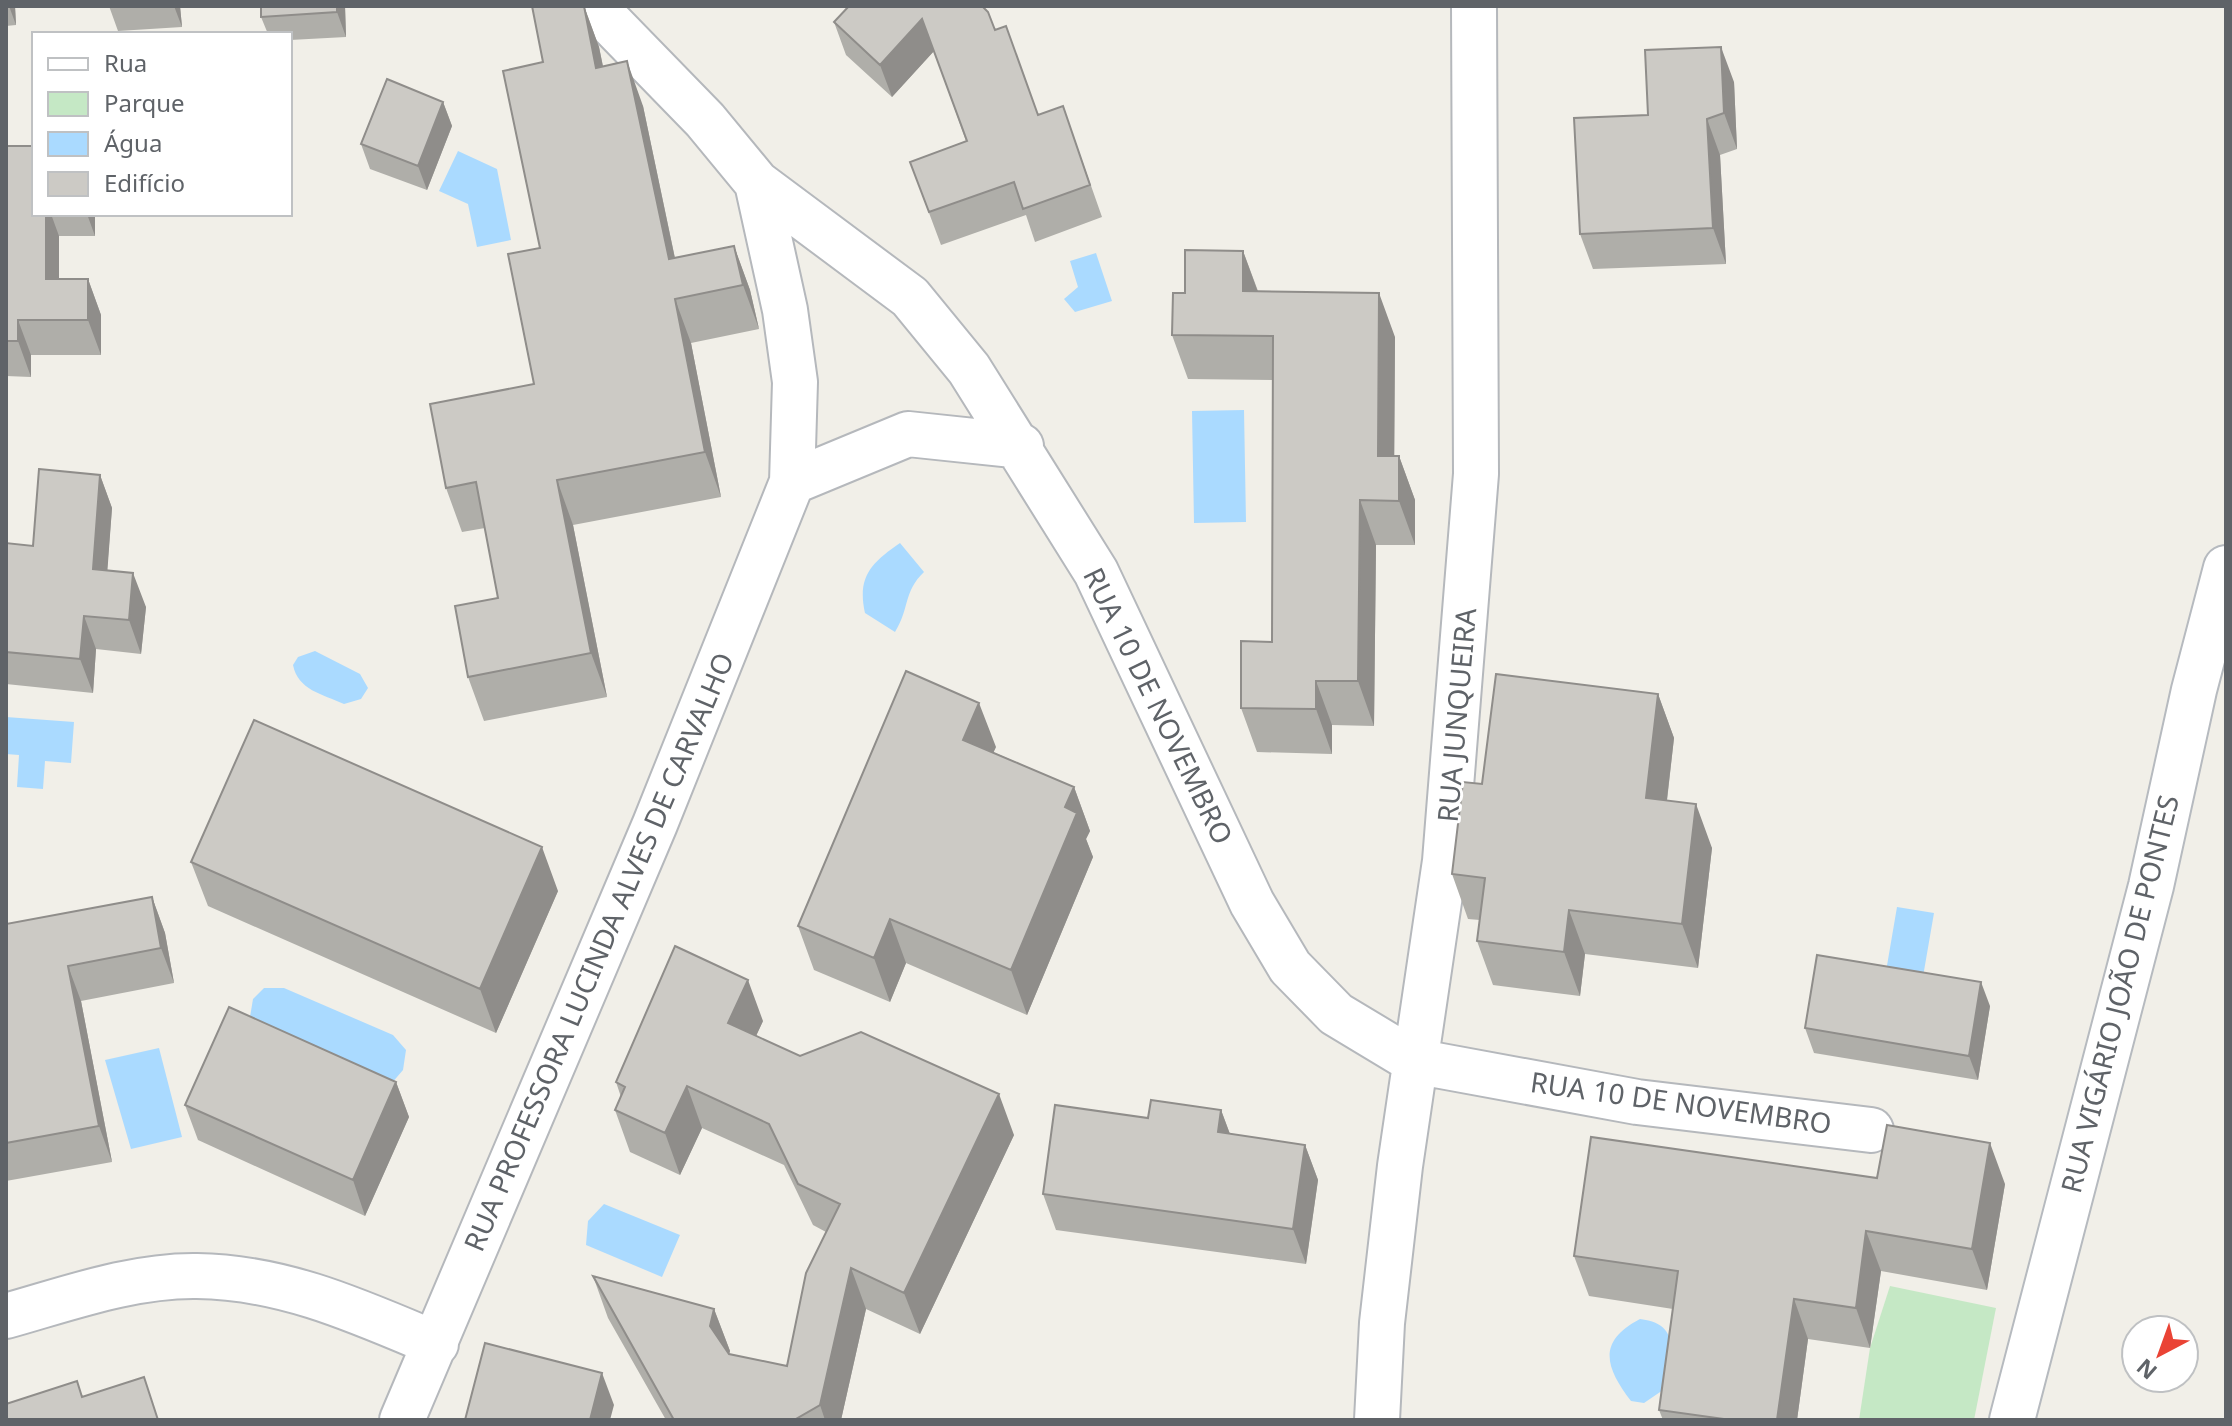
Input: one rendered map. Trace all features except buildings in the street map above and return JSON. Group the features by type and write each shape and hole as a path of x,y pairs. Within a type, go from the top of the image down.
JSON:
{"street":[{"name":"RUA 10 DE NOVEMBRO","path":"594,6 705,120 757,183 910,297 969,369 1021,446 1096,572 1252,903 1290,967 1336,1014 1414,1061 1637,1102 1871,1130"},
{"name":"RUA JUNQUEIRA","path":"1377,1420 1382,1323 1414,1061 1445,861 1476,474 1474,6"},
{"name":"RUA PROFESSORA LUCINDA ALVES DE CARVALHO","path":"402,1420 649,839 792,482 795,382 785,310 757,183"},
{"path":"792,482 908,434 1021,446"},
{"name":"RUA VIGÁRIO JOÃO DE PONTES","path":"2012,1420 2151,886 2194,690 2226,568"},
{"path":"6,1316 111,1286 195,1276 258,1282 327,1298 436,1344"}],"green space":[{"path":"1890,1286 1996,1308 1974,1420 1859,1420 1870,1348"}],"water":[{"path":"458,151 497,169 511,240 477,247 468,204 439,191"},
{"path":"1096,253 1112,301 1075,312 1064,299 1078,287 1070,261"},
{"path":"1244,410 1246,522 1194,523 1192,411"},
{"path":"900,543 924,572 913,586 895,632 865,613 863,590 874,564"},
{"path":"315,651 360,674 368,688 361,699 344,704 312,690 300,680 293,665 298,657"},
{"path":"6,717 74,722 71,763 45,761 43,789 17,787 19,755 6,754"},
{"path":"1897,907 1934,913 1920,994 1883,989"},
{"path":"264,988 284,988 393,1035 406,1050 403,1070 391,1084 250,1017 253,999"},
{"path":"159,1048 182,1137 131,1149 105,1060"},
{"path":"604,1204 680,1235 662,1277 586,1245 588,1221"},
{"path":"1640,1319 1663,1327 1671,1343 1666,1388 1644,1403 1631,1401 1622,1389 1611,1367 1610,1356 1611,1346 1617,1337"}]}
